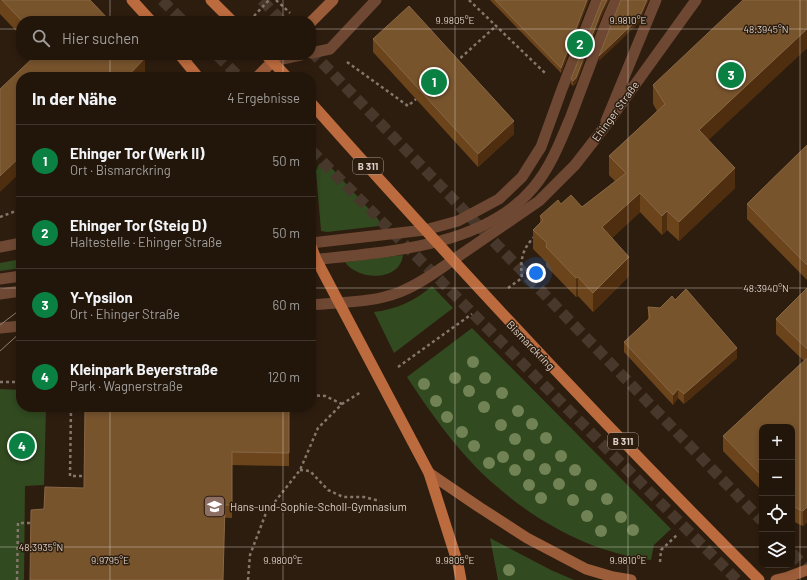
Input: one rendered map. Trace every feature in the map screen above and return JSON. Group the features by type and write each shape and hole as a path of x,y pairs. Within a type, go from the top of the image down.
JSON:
{"main road":[{"path":"132,0 146,16"},
{"path":"211,0 227,16"},
{"path":"316,17 333,0"},
{"path":"184,60 194,72"},
{"path":"261,72 271,60"},
{"path":"275,60 284,72"},
{"name":"Bismarckring","path":"316,109 489,300 696,517 759,580"},
{"path":"316,262 340,302 429,474 458,564 461,580"},
{"path":"429,474 527,538 586,569 631,580"},
{"path":"776,580 807,570"},
{"path":"800,580 807,573"}],"street":[{"path":"316,52 330,49 376,0"},
{"path":"316,242 425,230 458,221 499,199 522,177 541,147 597,0"},
{"path":"523,211 533,188 548,166 557,148 616,0"},
{"path":"603,129 656,0"},
{"name":"Ehinger Straße","path":"316,304 369,300 401,292 426,279 539,201 571,170 603,129 696,0"},
{"path":"316,259 398,249 437,242 468,233 514,206 533,188"},
{"name":"Ehinger Straße","path":"500,215 523,211"},
{"path":"0,247 16,244"},
{"path":"0,279 16,277"},
{"path":"0,294 16,292"},
{"path":"0,328 16,326"}],"path":[{"path":"254,16 269,0"},
{"path":"276,0 293,16"},
{"path":"469,0 562,89"},
{"path":"452,66 496,26"},
{"path":"330,49 408,106 416,98"},
{"path":"0,217 16,211"},
{"path":"248,580 250,555 266,513 300,470 318,428 342,404 405,363 489,300 522,278 520,265 523,252 531,240 539,232 523,211"},
{"path":"0,382 16,382"},
{"path":"316,395 325,396 342,404"},
{"path":"71,412 70,476 92,476"},
{"path":"300,470 310,471 328,490 343,497 364,497 380,501"},
{"path":"17,580 18,523 30,523"},
{"path":"660,562 661,550 677,535"}],"green space":[{"path":"323,162 328,164 378,219 380,223 379,226 327,232 321,231 316,171 319,164"},
{"path":"403,255 400,264 394,270 387,274 378,276 359,273 345,262"},
{"path":"16,260 16,269 0,271 0,263"},
{"path":"432,286 453,308 394,353 374,312 405,304"},
{"path":"472,328 671,529 654,545 651,560 608,551 567,534 548,524 529,512 482,474 447,434 407,377"},
{"path":"0,389 16,390 16,412 46,412 44,485 25,486 24,580 0,580"},
{"path":"490,538 551,570 574,580 498,580"}],"building":[{"path":"2,0 90,0 105,16 17,16"},
{"path":"495,0 587,0 561,68"},
{"path":"602,0 607,0 576,78 573,81 571,79"},
{"path":"621,0 647,0 639,18 599,56"},
{"path":"743,0 807,0 807,29 699,130 735,168 679,222 667,211 662,216 640,193 602,227 629,257 593,293 546,247 547,243 533,230 543,220 540,216 558,200 561,204 571,195 582,207 626,173 609,156 665,104 653,85"},
{"path":"409,6 514,121 478,154 373,39"},
{"path":"31,60 143,60 132,72 18,72"},
{"path":"16,74 16,161 0,176 0,89"},
{"path":"807,145 807,265 747,204"},
{"path":"807,288 807,349 776,319"},
{"path":"686,289 737,348 684,394 678,389 673,395 624,342 650,318 648,307 660,308 672,296 675,300"},
{"path":"807,358 807,507 803,511 795,507 795,424 759,424 759,473 723,436"},
{"path":"85,412 289,412 289,453 232,452 232,505 225,505 223,580 30,580 31,510 44,509 45,487 84,488"}],"tunnel":[{"path":"162,0 178,16"},
{"path":"262,0 277,16"},
{"path":"316,56 759,518"},
{"path":"222,60 234,72"},
{"path":"316,155 737,580"},
{"path":"795,556 807,568"}],"tram line":[{"path":"0,325 16,313"},
{"path":"0,351 16,337"}],"place":[{"name":"Ehinger Tor (Steig D)","path":"580,44"},
{"name":"Y-Ypsilon","path":"731,75"},
{"name":"Ehinger Tor (Werk II)","path":"434,82"},
{"name":"Kleinpark Beyerstraße","path":"22,446"},
{"name":"Hans-und-Sophie-Scholl-Gymnasium","path":"215,506"}]}
